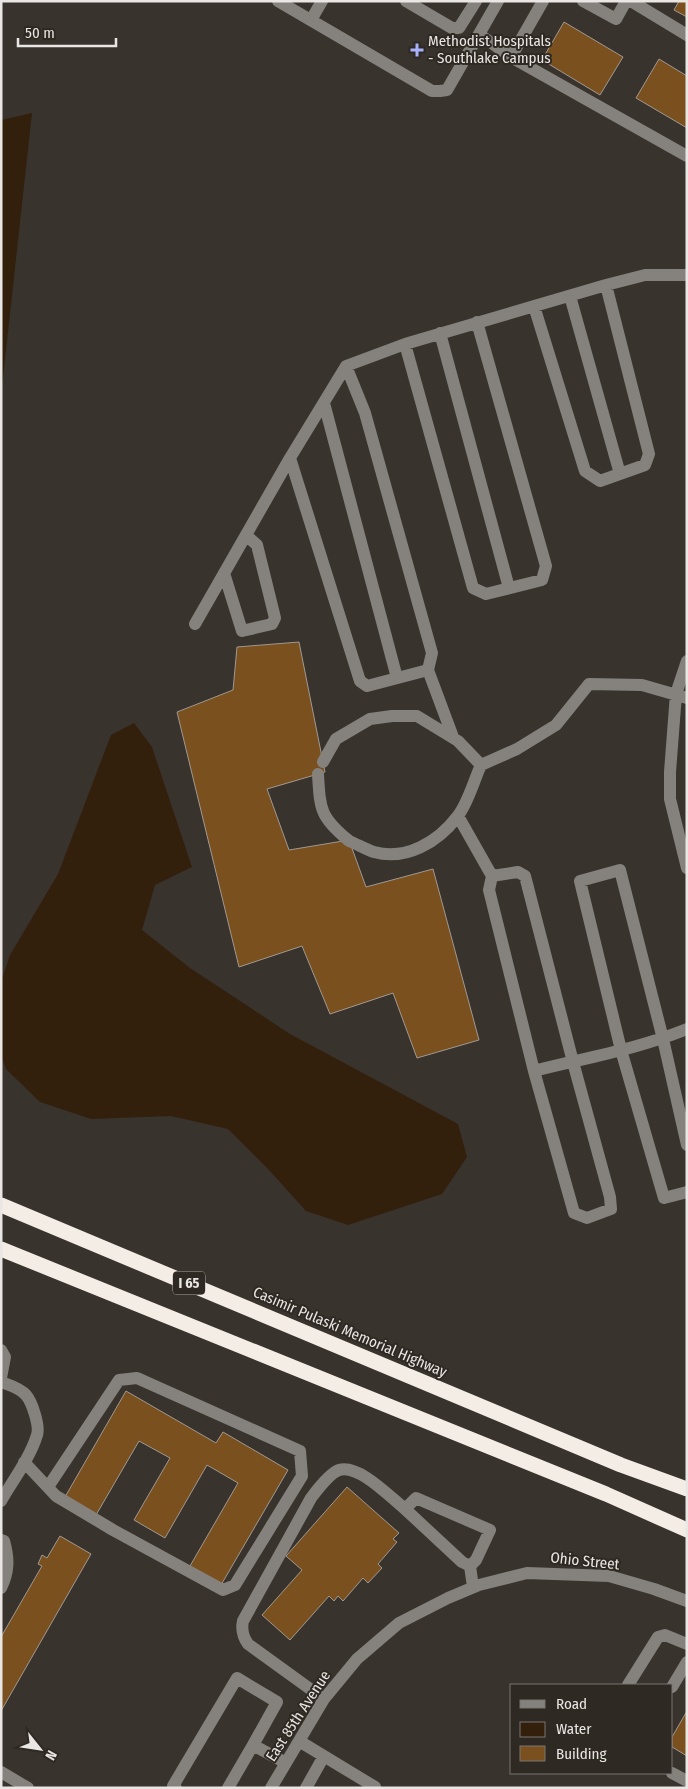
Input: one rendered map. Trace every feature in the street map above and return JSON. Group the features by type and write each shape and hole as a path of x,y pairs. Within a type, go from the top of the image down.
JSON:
{"highway":[{"name":"Casimir Pulaski Memorial Highway","path":"1,1205 621,1465 687,1489"},
{"path":"1,1249 606,1494 687,1530"}],"street":[{"path":"278,1 432,91 440,92 447,90 498,1"},
{"path":"311,20 322,1"},
{"path":"406,1 452,28 459,28 476,1"},
{"path":"511,56 543,1"},
{"path":"583,1 616,19 626,1"},
{"path":"631,1 687,35"},
{"path":"479,34 511,56 687,156"},
{"path":"195,624 290,458 346,366 440,333 606,285 645,275 687,275"},
{"path":"534,306 585,471 600,481 645,465 649,454 606,285"},
{"path":"570,296 620,474"},
{"path":"406,344 473,588 486,594 542,580 546,566 477,322"},
{"path":"440,333 510,588"},
{"path":"346,366 365,413 432,653 428,670 453,737"},
{"path":"324,403 397,678"},
{"path":"290,458 360,681 367,686 428,670"},
{"path":"224,573 242,631 272,624 275,618 257,545 246,535"},
{"path":"687,661 670,772 670,799 687,868"},
{"path":"318,774 319,804 331,826 348,840 374,852 399,854 422,847 443,833 458,816 481,765 517,749 556,725 589,684 642,685 681,696"},
{"path":"323,762 336,739 370,719 392,716 418,716 453,737 481,765"},
{"path":"458,816 492,876 488,890 534,1071 574,1213 587,1218 611,1209 610,1197 573,1062 526,876 518,872 492,876"},
{"path":"687,1146 663,1039 620,870 580,881 620,1050 664,1198 687,1192"},
{"path":"534,1071 663,1039 687,1029"},
{"path":"1,1350 5,1357 1,1378"},
{"path":"24,1462 48,1488 56,1496 113,1530 223,1590 235,1584 302,1476 300,1451 137,1378 118,1380 48,1488"},
{"path":"1,1382 25,1394 36,1416 38,1433 24,1462 1,1501"},
{"path":"324,1700 248,1644 244,1638 242,1628 243,1621 311,1498 336,1471 341,1470 361,1474 405,1508 462,1562 470,1566 476,1586"},
{"path":"405,1508 416,1498 490,1530 476,1560 470,1566"},
{"path":"1,1540 4,1541 8,1555 7,1576 1,1588"},
{"name":"Ohio Street","path":"476,1586 528,1573 609,1576 687,1601"},
{"name":"East 85th Avenue","path":"271,1788 324,1700 357,1659 400,1623 476,1586"},
{"path":"629,1684 658,1637 665,1634 687,1644"},
{"path":"673,1685 687,1662"},
{"path":"176,1788 173,1786 237,1678 277,1702 228,1788"},
{"path":"299,1741 375,1787"},
{"path":"252,1745 286,1763"},
{"path":"306,1788 324,1756"},
{"path":"1,1772 28,1788"},
{"path":"673,1773 687,1781"}],"water":[{"path":"32,113 1,396 1,120"},
{"path":"134,723 152,747 192,867 155,885 142,930 190,968 290,1034 458,1124 467,1157 442,1194 348,1225 306,1211 228,1129 171,1116 91,1119 40,1102 6,1069 1,1055 1,982 10,955 58,874 111,735"}],"building":[{"path":"679,1 687,1 687,17 674,10"},
{"path":"564,22 623,57 600,95 542,60"},
{"path":"659,59 687,76 687,128 636,98"},
{"path":"299,642 325,772 267,789 289,850 349,840 366,887 433,869 479,1040 417,1058 393,993 330,1014 302,946 239,967 177,712 233,690 237,647"},
{"path":"126,1391 216,1443 223,1432 288,1470 221,1585 190,1566 238,1483 207,1465 165,1538 134,1520 170,1458 139,1441 96,1515 65,1497"},
{"path":"347,1487 399,1533 393,1539 397,1542 378,1564 382,1568 368,1583 363,1578 343,1601 338,1596 334,1601 329,1596 290,1640 262,1615 302,1570 286,1556"},
{"path":"60,1536 91,1554 1,1711 1,1637 42,1566 38,1564 42,1555 47,1558"},
{"path":"687,1711 687,1756 673,1748 673,1735"}],"place":[{"name":"Methodist Hospitals - Southlake Campus","path":"417,50"}]}
